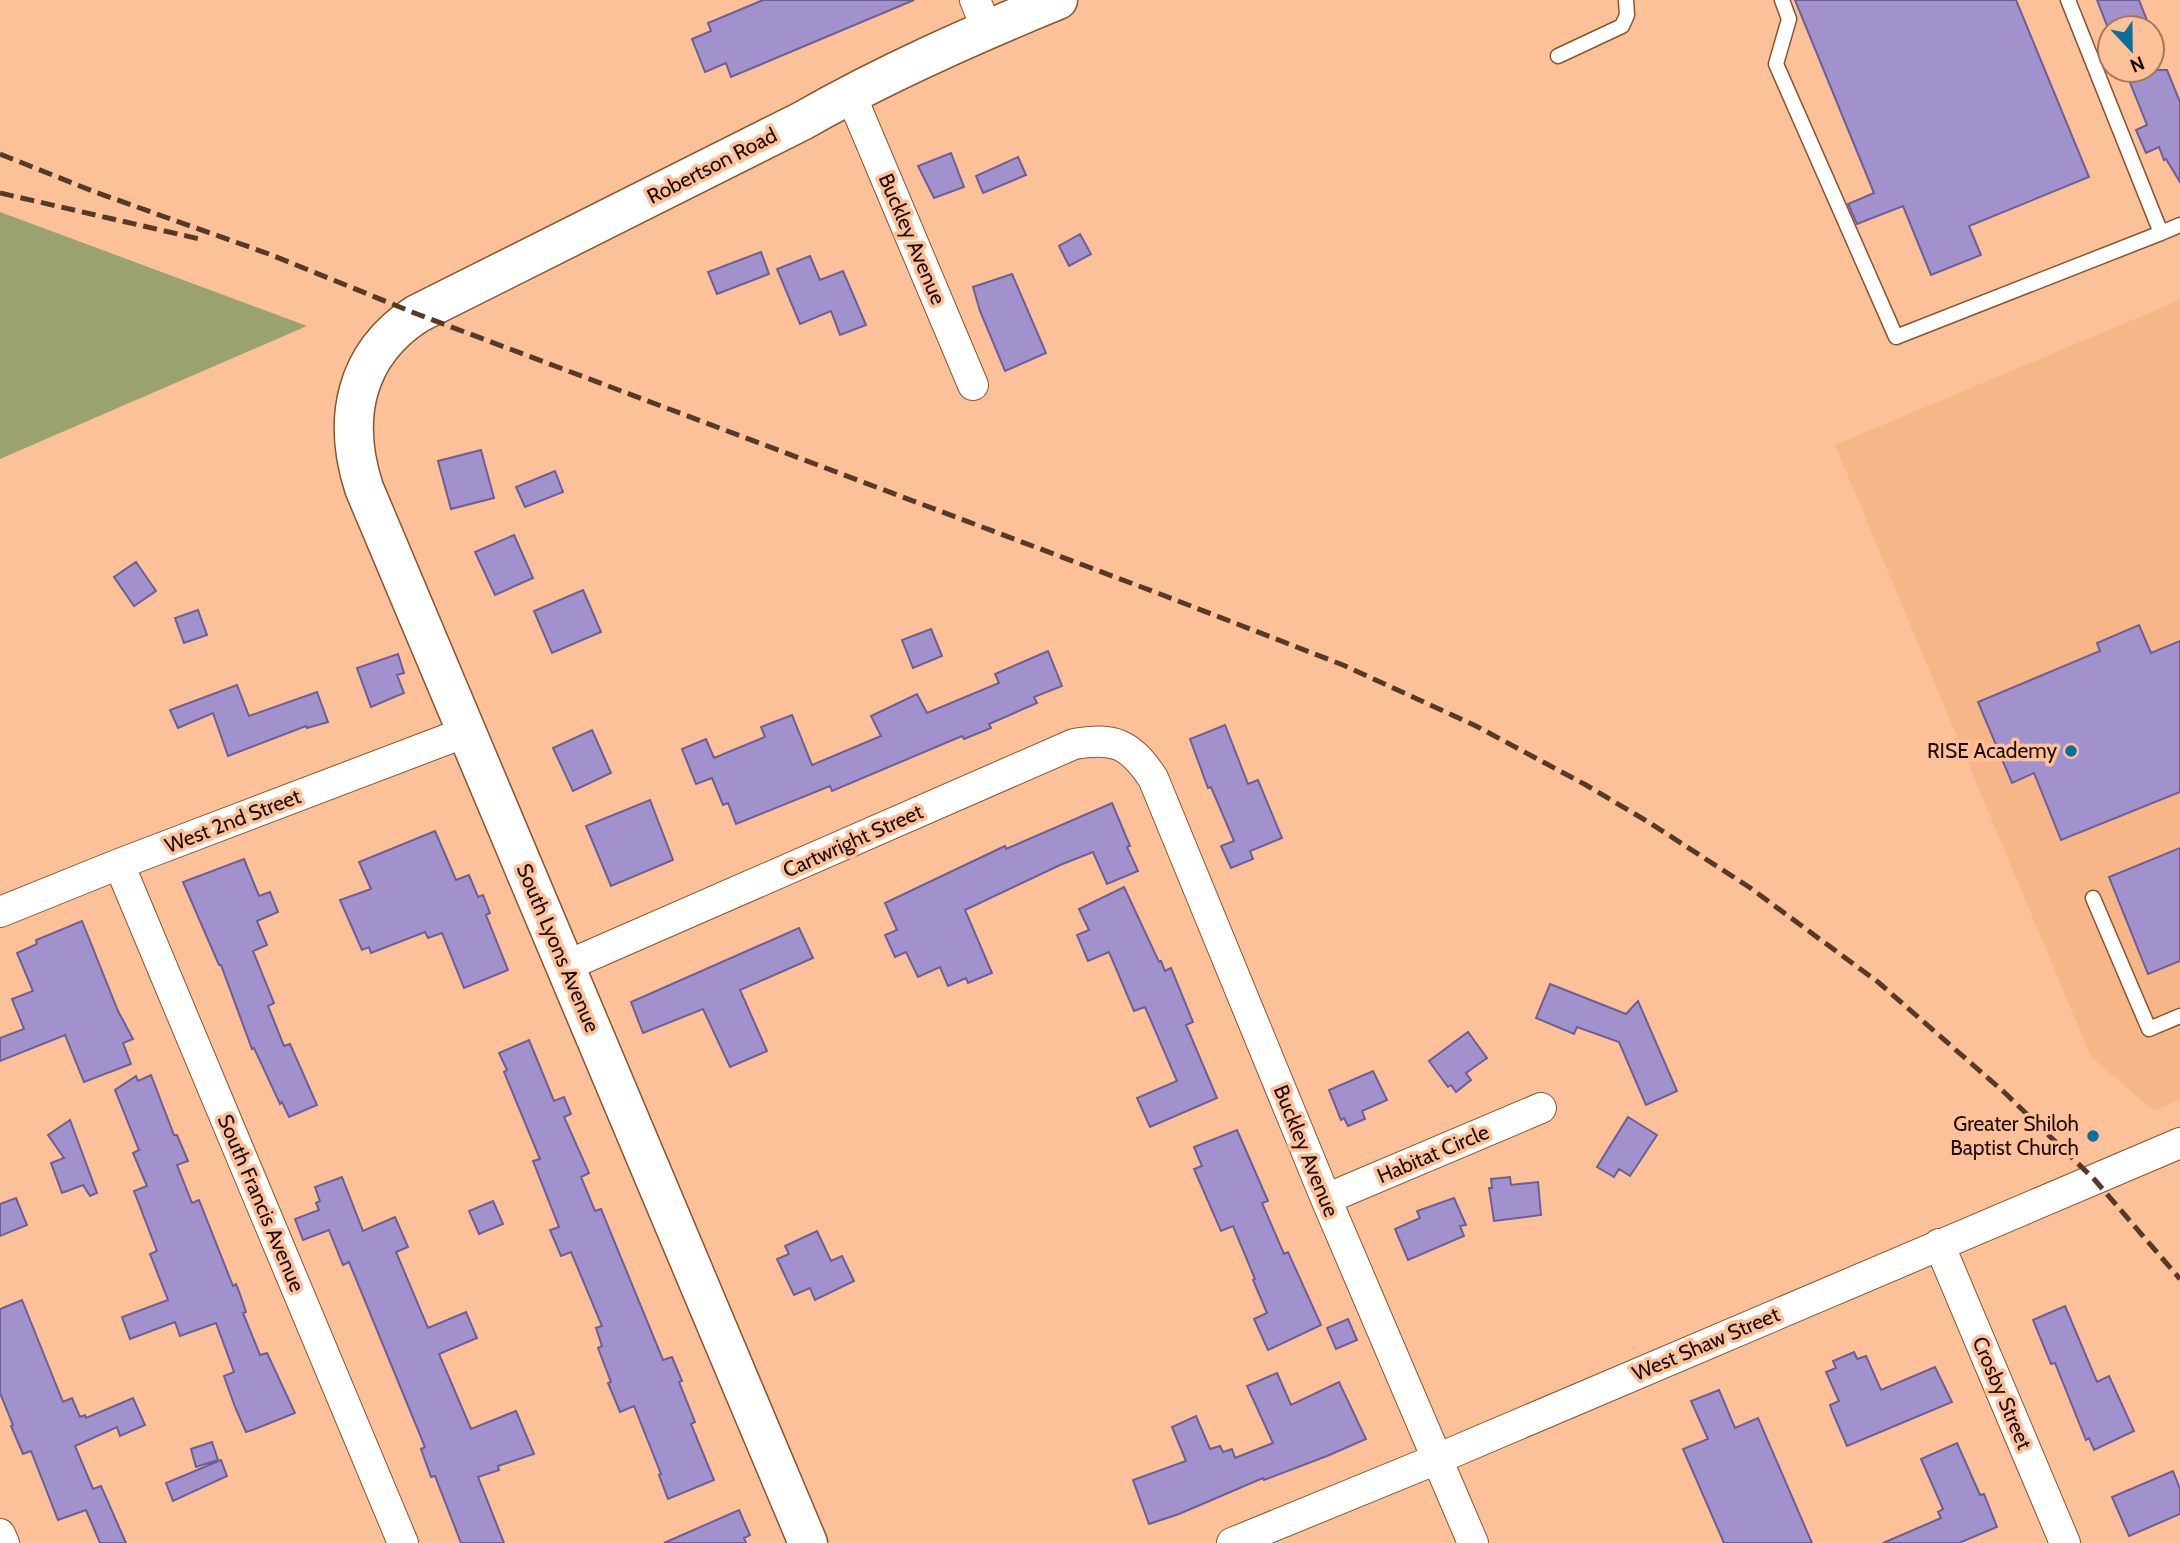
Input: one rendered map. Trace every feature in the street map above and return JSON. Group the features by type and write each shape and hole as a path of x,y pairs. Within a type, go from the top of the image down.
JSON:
{"street":[{"name":"Robertson Road","path":"379,349 404,322 417,314 802,121 981,15 1058,0"},
{"name":"Buckley Avenue","path":"850,93 974,385"},
{"name":"South Lyons Avenue","path":"379,349 367,367 355,402 353,443 363,488 808,1543"},
{"name":"West 2nd Street","path":"0,912 467,732"},
{"name":"Cartwright Street","path":"566,965 1074,744 1098,740 1121,745 1141,760"},
{"name":"Buckley Avenue","path":"1141,760 1153,778 1325,1199 1473,1543"},
{"name":"South Francis Avenue","path":"119,864 403,1543"},
{"name":"Habitat Circle","path":"1325,1199 1541,1108"},
{"name":"West Shaw Street","path":"1231,1543 1437,1459 2180,1143"},
{"name":"Crosby Street","path":"1939,1244 2065,1543"},
{"path":"0,1534 4,1543"}],"lane":[{"path":"1558,56 1622,26 1627,15 1626,0"},
{"path":"1782,0 1789,19 1776,64 1896,337 2180,225"},
{"path":"2068,0 2161,233"},
{"path":"2093,898 2149,1029 2180,1016"}],"shaded area":[{"name":"RISE Academy","path":"2180,300 2180,1100 2154,1111 2091,1057 1835,445"}],"green space":[{"path":"0,212 307,326 0,459"}],"building":[{"path":"763,0 914,0 731,77 726,63 705,72 692,39 711,31 708,23"},
{"path":"1795,0 2016,0 2089,177 1969,226 1981,255 1931,275 1903,206 1857,224 1848,204 1874,193"},
{"path":"2097,0 2139,0 2144,14 2102,14"},
{"path":"2167,70 2180,102 2180,182 2166,159 2164,160 2159,147 2146,153 2136,130 2147,125 2131,84 2166,84"},
{"path":"951,153 964,187 934,198 918,166"},
{"path":"1018,157 1026,175 983,193 976,176"},
{"path":"1080,234 1091,254 1069,266 1059,246"},
{"path":"761,252 769,274 717,294 708,272"},
{"path":"810,256 820,280 843,271 866,325 840,335 831,311 800,324 777,269"},
{"path":"1012,274 1046,353 1005,371 973,287"},
{"path":"481,450 494,498 451,509 438,461"},
{"path":"555,471 563,492 525,507 516,487"},
{"path":"514,535 533,578 495,595 475,552"},
{"path":"136,562 156,591 134,606 114,577"},
{"path":"583,590 601,632 552,653 534,611"},
{"path":"198,610 207,635 184,643 175,618"},
{"path":"2139,625 2151,653 2180,641 2180,792 2061,840 2034,773 2012,783 1978,702 2100,651 2097,643"},
{"path":"931,629 942,656 913,668 902,640"},
{"path":"1048,651 1062,686 1034,697 1037,703 989,724 991,728 964,739 962,736 832,791 830,786 736,824 728,803 723,805 712,778 696,784 682,749 706,739 714,758 765,737 761,727 792,715 812,765 881,736 871,716 917,694 927,713 999,683 995,674"},
{"path":"398,654 404,673 397,675 404,693 371,707 357,668"},
{"path":"237,685 249,716 317,692 328,722 307,728 306,726 228,756 213,713 178,728 170,710"},
{"path":"1225,725 1248,784 1258,780 1282,838 1250,851 1253,859 1231,868 1221,846 1234,841 1211,787 1208,788 1190,739"},
{"path":"592,730 611,773 573,791 553,748"},
{"path":"650,800 673,860 611,886 586,826"},
{"path":"1112,803 1138,871 1107,884 1093,852 965,910 992,973 968,983 966,978 948,986 940,967 918,977 906,952 895,957 885,935 897,930 885,903 1005,846 1006,849"},
{"path":"435,831 456,880 469,875 478,897 483,895 490,913 486,915 508,970 464,988 442,933 428,938 425,932 371,953 369,947 362,950 340,900 371,889 359,862"},
{"path":"2180,848 2180,961 2148,974 2109,877"},
{"path":"244,859 259,896 270,892 278,912 257,921 267,945 253,951 274,1003 268,1006 284,1046 290,1044 317,1105 289,1117 282,1102 280,1104 254,1048 252,1049 221,965 183,882"},
{"path":"1124,887 1159,962 1161,961 1165,971 1171,968 1193,1022 1186,1025 1217,1098 1150,1127 1137,1098 1177,1081 1145,1007 1134,1011 1109,952 1088,961 1077,935 1089,930 1079,909"},
{"path":"82,921 118,1011 133,1039 123,1043 131,1064 84,1082 65,1035 0,1061 0,1038 24,1029 12,999 33,991 17,953 37,944 36,940"},
{"path":"799,928 813,958 740,990 767,1051 730,1067 703,1009 643,1033 631,1002"},
{"path":"1550,984 1626,1014 1638,1001 1677,1091 1646,1105 1619,1042 1577,1027 1574,1034 1536,1018"},
{"path":"1468,1032 1487,1058 1466,1073 1471,1080 1456,1092 1451,1085 1448,1087 1429,1061"},
{"path":"529,1040 554,1101 564,1097 571,1114 564,1117 589,1173 581,1177 595,1211 601,1209 663,1360 672,1357 695,1422 691,1424 714,1480 668,1499 634,1406 620,1412 608,1383 611,1382 598,1348 602,1346 596,1328 602,1326 571,1252 561,1256 550,1230 559,1227 533,1161 540,1159 504,1072 507,1070 499,1053"},
{"path":"1373,1071 1387,1100 1362,1111 1365,1119 1348,1126 1344,1118 1341,1120 1329,1090"},
{"path":"151,1075 174,1135 177,1135 188,1161 177,1165 192,1203 199,1200 233,1286 236,1284 240,1294 246,1312 243,1313 260,1355 267,1353 295,1413 246,1432 224,1376 234,1372 216,1323 180,1336 175,1322 130,1339 122,1317 168,1300 150,1254 157,1251 134,1191 147,1186 133,1153 139,1150 115,1090 136,1076 138,1081"},
{"path":"1628,1117 1657,1135 1630,1176 1619,1169 1614,1177 1597,1167"},
{"path":"70,1120 97,1193 90,1196 83,1185 62,1193 51,1163 64,1158 48,1135"},
{"path":"1237,1130 1268,1201 1262,1203 1284,1254 1288,1252 1321,1325 1268,1350 1254,1319 1267,1313 1253,1280 1255,1279 1233,1226 1221,1231 1194,1169 1202,1166 1194,1147"},
{"path":"342,1177 363,1231 395,1217 408,1247 396,1252 428,1328 466,1312 477,1338 439,1354 471,1429 516,1411 534,1454 498,1466 499,1470 478,1477 504,1543 461,1543 435,1476 431,1477 421,1449 425,1447 349,1262 343,1265 329,1230 303,1240 295,1219 319,1210 316,1203 320,1201 315,1187"},
{"path":"1510,1177 1511,1185 1538,1182 1541,1215 1494,1221 1489,1188 1492,1188 1491,1179"},
{"path":"16,1198 27,1225 0,1236 0,1204"},
{"path":"1454,1198 1466,1225 1460,1226 1464,1236 1408,1260 1395,1229 1420,1218 1417,1211"},
{"path":"493,1201 503,1224 479,1234 469,1211"},
{"path":"817,1231 831,1261 842,1256 854,1281 815,1300 810,1288 794,1295 777,1259 789,1254 785,1246"},
{"path":"22,1300 63,1402 72,1398 80,1417 85,1415 86,1418 133,1398 145,1425 120,1436 117,1427 75,1446 93,1489 101,1486 126,1543 100,1543 86,1510 58,1520 31,1451 23,1454 11,1426 13,1425 0,1393 0,1309"},
{"path":"2065,1306 2097,1382 2109,1376 2134,1431 2094,1450 2089,1438 2086,1440 2055,1363 2051,1364 2033,1320"},
{"path":"1348,1319 1357,1340 1336,1349 1327,1328"},
{"path":"1854,1352 1857,1359 1866,1356 1881,1390 1935,1367 1952,1402 1847,1446 1830,1405 1839,1401 1826,1372 1836,1368 1833,1361"},
{"path":"1277,1373 1291,1405 1339,1382 1366,1439 1149,1524 1133,1480 1186,1461 1172,1427 1196,1416 1210,1449 1220,1446 1223,1452 1232,1449 1235,1458 1273,1443 1247,1386"},
{"path":"1719,1390 1735,1428 1758,1418 1812,1543 1724,1543 1683,1449 1708,1439 1691,1401"},
{"path":"212,1442 218,1460 196,1467 191,1449"},
{"path":"1957,1443 1980,1495 1984,1494 1997,1527 1959,1543 1883,1543 1941,1518 1938,1512 1943,1509 1921,1459"},
{"path":"221,1460 227,1476 173,1501 166,1483"},
{"path":"2173,1471 2180,1489 2180,1514 2129,1536 2112,1497"},
{"path":"739,1510 750,1535 744,1538 746,1543 664,1543"}],"railway":[{"path":"0,154 1160,594 1343,665 1476,726 1650,823 1749,887 1878,982 2004,1092 2094,1179 2180,1279"},
{"path":"0,193 204,240"}],"place":[{"name":"RISE Academy","path":"2071,751"},
{"name":"Greater Shiloh Baptist Church","path":"2093,1136"}]}
